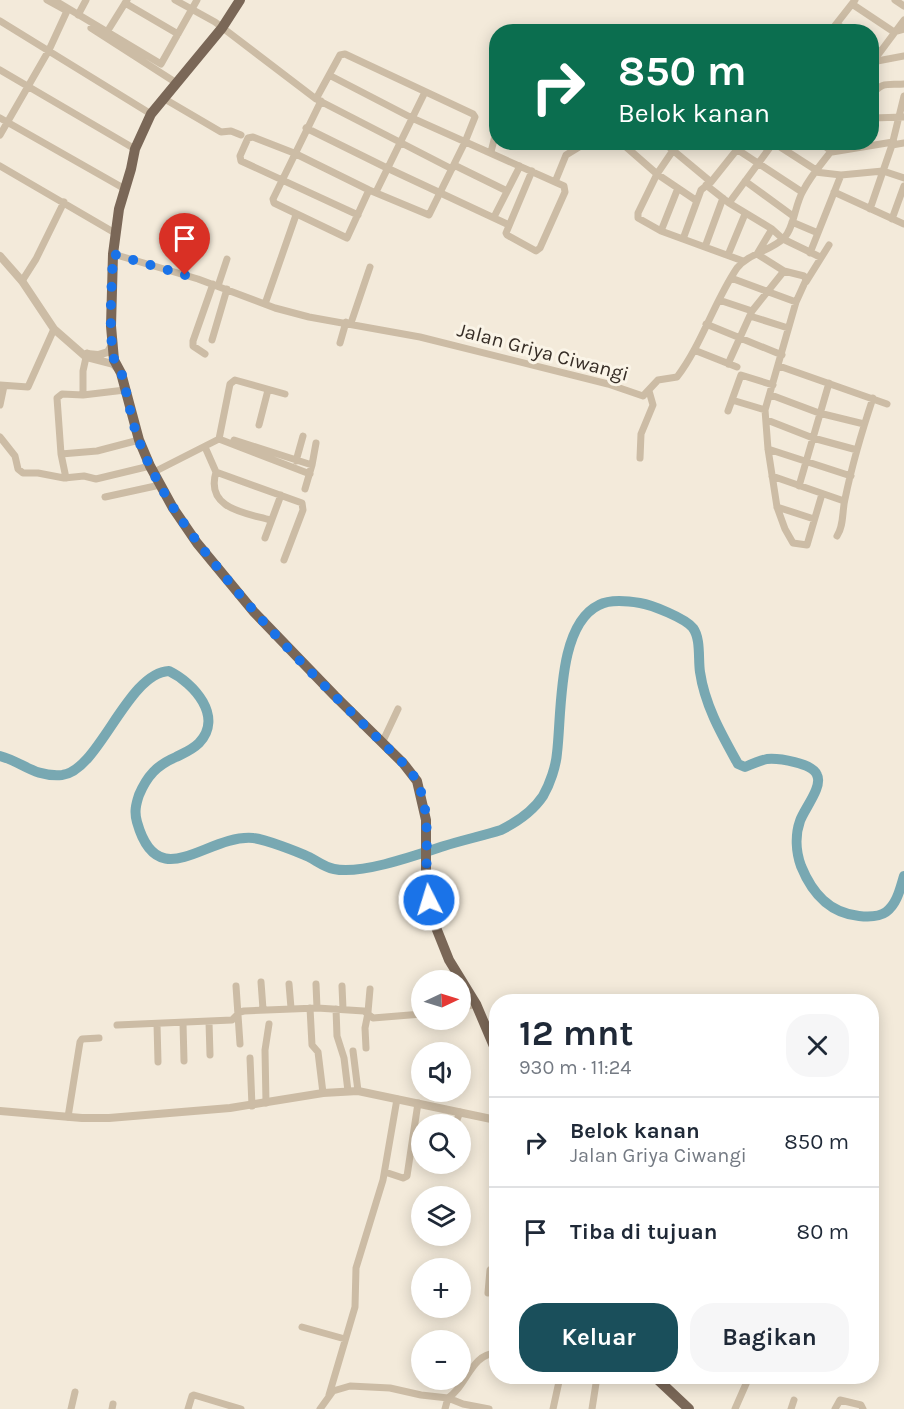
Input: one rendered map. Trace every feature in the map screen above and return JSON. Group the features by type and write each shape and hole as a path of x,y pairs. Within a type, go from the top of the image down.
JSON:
{"main road":[{"path":"240,0 222,28 175,82 151,114 135,149 115,233 111,326 114,360 121,373 139,440 152,469 173,508 197,543 287,648 382,742 417,781 426,820 426,884 431,915 449,960 489,1029"},
{"path":"662,1384 689,1409"}],"street":[{"path":"47,0 175,82"},
{"path":"54,0 160,64 197,0"},
{"path":"78,15 86,0"},
{"path":"175,0 192,8 222,28 318,100 400,143 507,191"},
{"path":"895,0 904,6"},
{"path":"107,32 126,1 178,34"},
{"path":"837,24 854,2 894,32 904,30"},
{"path":"0,135 49,50 67,11"},
{"path":"879,51 904,20"},
{"path":"0,21 151,114"},
{"path":"358,215 283,179 242,161 240,156 248,138 253,137 294,153 372,191 427,215 431,213 465,142 474,121 473,114 345,54 340,55 329,75 294,153 283,179 273,202 345,238 349,236 358,215 372,191 387,168 425,92"},
{"path":"879,61 904,56"},
{"path":"0,70 135,149"},
{"path":"329,75 412,118 491,152 520,166 532,171 564,186 565,192 540,249 536,251 506,233 532,171"},
{"path":"879,89 887,84 904,84"},
{"path":"870,209 901,117 904,96"},
{"path":"163,98 221,132 231,131 241,135"},
{"path":"879,118 901,117"},
{"path":"0,118 125,189"},
{"path":"306,128 509,225"},
{"path":"879,143 904,143"},
{"path":"555,182 566,155 574,150"},
{"path":"630,150 657,174 697,201"},
{"path":"673,150 657,174 637,216 661,231 743,261"},
{"path":"675,150 729,203 772,228 783,239 820,257"},
{"path":"683,239 697,201 708,183 738,150 802,192"},
{"path":"729,203 769,150"},
{"path":"784,150 815,171 841,175 883,171 904,178"},
{"path":"783,239 788,233 802,192 815,171 831,152 838,150"},
{"path":"0,166 115,233"},
{"path":"494,217 520,166"},
{"path":"810,253 841,175"},
{"path":"745,181 792,219 818,233"},
{"path":"892,219 904,186"},
{"path":"661,231 678,188"},
{"path":"834,192 904,224"},
{"path":"705,247 723,198"},
{"path":"22,281 36,259 64,202"},
{"path":"728,255 746,214"},
{"path":"265,304 296,215"},
{"path":"772,228 757,254 784,271 804,276 806,282"},
{"name":"Jalan Griya Ciwangi","path":"113,254 216,285 265,304 309,316 420,337 608,384 641,396 649,392 658,380 677,377 694,350 731,278 743,261 783,239"},
{"path":"822,494 807,545 793,543 784,529 777,507 765,410 796,302 829,245"},
{"path":"0,256 22,281 54,329 84,354 113,364 121,373"},
{"path":"205,354 193,346 193,341 227,260"},
{"path":"340,343 370,267"},
{"path":"728,364 751,314 784,271"},
{"path":"731,278 796,302"},
{"path":"212,340 227,289"},
{"path":"719,300 788,328"},
{"path":"706,324 738,339 782,355"},
{"path":"0,405 2,385 27,387 30,384 54,329"},
{"path":"84,354 98,355 108,352 113,343"},
{"path":"694,350 737,368"},
{"path":"83,394 84,354"},
{"path":"779,366 887,404"},
{"path":"728,411 741,375 773,385"},
{"path":"0,436 15,456 20,472 96,479 152,469 205,447 220,437 231,382 234,380 285,394"},
{"path":"799,486 829,383"},
{"path":"66,478 61,454 57,398 62,394 125,390"},
{"path":"259,425 268,390"},
{"path":"640,458 641,434 653,405 649,392"},
{"path":"771,395 819,413 864,424"},
{"path":"837,536 840,531 844,501 856,450 873,398"},
{"path":"732,400 765,410"},
{"path":"767,420 813,438 856,450"},
{"path":"296,461 303,435"},
{"path":"220,437 312,465"},
{"path":"220,437 310,474"},
{"path":"61,454 97,451 139,440"},
{"path":"305,489 316,443"},
{"path":"205,447 216,472 214,488 223,503 233,509 270,520"},
{"path":"768,448 851,476"},
{"path":"216,472 299,501 304,506 284,560"},
{"path":"772,476 844,501"},
{"path":"105,497 160,485"},
{"path":"265,538 281,495"},
{"path":"777,507 814,519"},
{"path":"784,529 790,511"},
{"path":"382,742 398,709"},
{"path":"261,982 263,1010"},
{"path":"290,984 291,1008"},
{"path":"316,984 312,1045 318,1052 323,1093"},
{"path":"236,986 240,1044"},
{"path":"342,986 337,1036 344,1058 348,1091"},
{"path":"366,1048 365,1028 370,989"},
{"path":"471,1005 476,1004"},
{"path":"117,1025 232,1020 244,1011 291,1008 368,1012 373,1018 411,1015"},
{"path":"208,1022 210,1055"},
{"path":"183,1023 184,1061"},
{"path":"157,1024 158,1062"},
{"path":"266,1103 265,1050 269,1024"},
{"path":"68,1116 80,1042 99,1038"},
{"path":"353,1051 358,1091"},
{"path":"250,1058 252,1106"},
{"path":"0,1111 109,1118 252,1106 323,1093 358,1091 489,1118"},
{"path":"320,1409 329,1395 355,1307 356,1268 385,1172 397,1099"},
{"path":"385,1172 403,1178 407,1176 418,1103"},
{"path":"488,1293 489,1282"},
{"path":"302,1327 345,1339"},
{"path":"445,1409 448,1398 456,1392 482,1358 489,1354"},
{"path":"552,1409 558,1384"},
{"path":"592,1409 596,1384"},
{"path":"735,1409 746,1384"},
{"path":"329,1395 350,1386 390,1388 448,1398 463,1404 489,1409"},
{"path":"72,1409 75,1392"},
{"path":"188,1409 194,1395 241,1409"},
{"path":"791,1409 794,1400"},
{"path":"835,1409 840,1400 861,1405 863,1409"}],"waterway":[{"path":"0,756 43,774 62,775 75,769 101,741 140,688 154,676 169,671 196,692 203,702 208,722 206,733 199,743 158,768 145,782 139,795 136,808 137,822 146,844 157,856 171,859 185,857 235,839 253,838 290,849 334,869 374,867 501,830 519,820 534,807 546,791 555,764 564,672 575,631 585,615 603,603 635,602 668,612 693,628 699,649 702,685 715,720 738,764 745,767 767,759 787,760 809,767 817,775 817,786 797,832 799,861 816,893 839,911 859,916 880,915 893,905 904,876"}],"route":[{"path":"185,275 113,254 111,326 114,360 121,373 139,440 173,508 197,543 236,591 287,648 403,763 417,781 426,820 426,884 429,900"}]}
